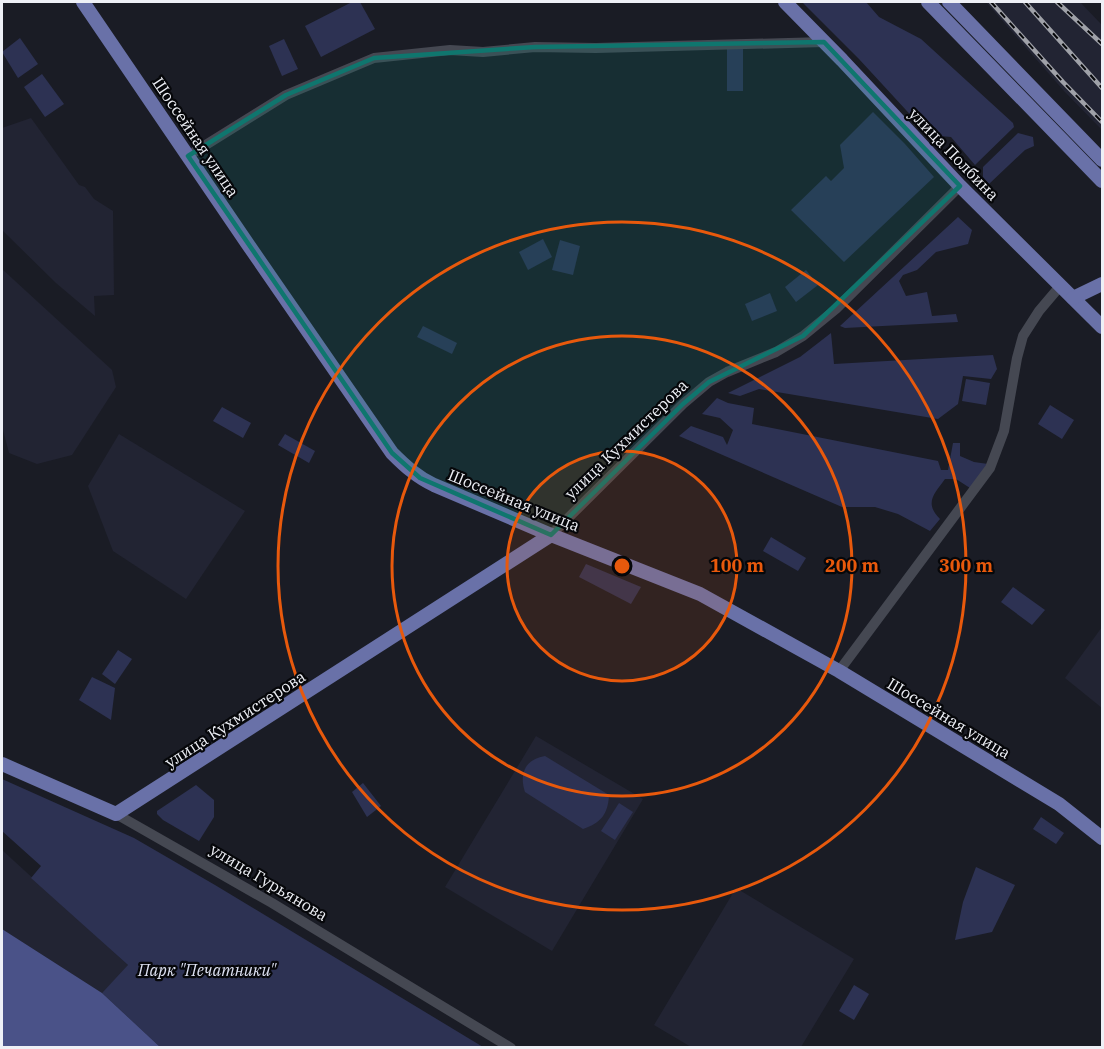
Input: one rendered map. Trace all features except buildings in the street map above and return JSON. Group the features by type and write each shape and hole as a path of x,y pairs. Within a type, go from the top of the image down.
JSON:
{"main road":[{"name":"Шоссейная улица","path":"84,2 392,453 420,478 551,535 700,594 839,671 1059,804 1102,838"},
{"name":"улица Полбина","path":"784,2 960,186 1102,327"},
{"path":"928,2 1102,181"},
{"path":"949,2 1102,160"},
{"path":"1073,298 1102,284"},
{"name":"улица Кухмистерова","path":"116,814 551,535"},
{"name":"улица Гурьянова","path":"2,764 116,814"}],"street":[{"path":"188,156 286,95 374,58 450,50 483,52 534,47 596,48 824,42"},
{"name":"улица Кухмистерова","path":"551,535 682,404 715,379 776,352 803,336 844,302 960,186"},
{"path":"839,671 990,468 1004,430 1023,336 1039,311 1061,285"},
{"name":"улица Гурьянова","path":"116,814 272,903 511,1047"}],"highlighted area":[{"path":"824,42 960,186 803,336 709,382 683,404 551,535 420,478 392,453 188,156 286,95 374,58 535,47"}],"shaded area":[{"path":"986,2 1080,2 1102,25 1102,130 1064,91"},
{"path":"31,118 79,185 85,187 94,199 113,211 114,295 94,296 95,316 56,283 2,230 2,128"},
{"path":"2,269 112,370 116,387 72,455 37,464 9,453 2,426"},
{"path":"119,434 245,511 186,599 113,551 88,486"},
{"path":"1102,627 1102,708 1065,678"},
{"path":"536,736 643,799 552,951 445,887"},
{"path":"2,850 129,966 102,993 2,929"},
{"path":"736,888 854,959 801,1047 691,1047 654,1025"},
{"path":"2,929 102,993 160,1047 2,1047"}],"green space":[{"path":"352,2 360,2 375,29 321,57 305,26"},
{"path":"802,2 866,2 879,17 921,39 1013,123 1014,127 975,165 951,137 929,135 859,59"},
{"path":"20,38 38,64 18,78 2,52"},
{"path":"284,39 298,69 282,76 269,46"},
{"path":"727,48 743,48 743,91 727,91"},
{"path":"42,74 64,104 45,117 24,87"},
{"path":"873,112 934,177 844,262 791,210 826,176 831,181 844,168 840,145"},
{"path":"1018,133 1033,137 1034,146 1025,150 989,184 983,177 983,167"},
{"path":"958,217 972,230 968,244 936,252 917,270 903,275 899,281 906,296 927,292 932,316 956,314 958,322 845,328 840,326"},
{"path":"543,239 552,257 528,270 519,252"},
{"path":"560,240 580,246 573,275 552,270"},
{"path":"806,270 818,285 796,302 785,287"},
{"path":"770,293 777,311 752,321 745,304"},
{"path":"423,326 457,343 452,354 417,337"},
{"path":"831,333 834,364 993,355 997,369 991,379 963,376 958,404 938,419 759,389 740,396 728,393 800,357"},
{"path":"966,379 990,383 986,405 962,401"},
{"path":"717,398 728,403 754,408 752,424 938,461 941,470 948,470 953,443 960,443 960,456 974,462 988,464 970,488 956,479 945,479 932,499 932,508 940,519 930,531 898,514 875,507 842,507 679,436 691,426 723,437 727,445 733,430 720,418 702,414"},
{"path":"1050,405 1074,420 1062,439 1038,424"},
{"path":"222,407 251,423 243,438 213,421"},
{"path":"285,434 315,451 309,463 278,445"},
{"path":"771,537 806,558 798,571 763,551"},
{"path":"586,564 641,587 631,604 579,577"},
{"path":"1013,587 1045,610 1032,625 1001,602"},
{"path":"118,650 132,659 115,684 102,674"},
{"path":"92,677 115,688 111,720 79,700"},
{"path":"545,756 609,795 605,813 599,821 583,829 525,792 523,773 525,768 533,760"},
{"name":"Парк \"Печатники\"","path":"2,779 134,838 483,1047 160,1047 102,993 128,965 31,878 41,866 2,831"},
{"path":"363,783 381,806 367,817 352,792"},
{"path":"196,785 214,800 214,817 199,841 163,820 157,814 157,811"},
{"path":"619,803 633,812 615,840 601,831"},
{"path":"1041,817 1064,833 1056,844 1033,829"},
{"path":"976,867 1015,885 992,932 955,940 963,902"},
{"path":"854,985 869,994 854,1020 839,1011"}],"railway":[{"path":"991,2 1102,122"},
{"path":"1025,2 1102,88"},
{"path":"1057,2 1102,44"}]}
